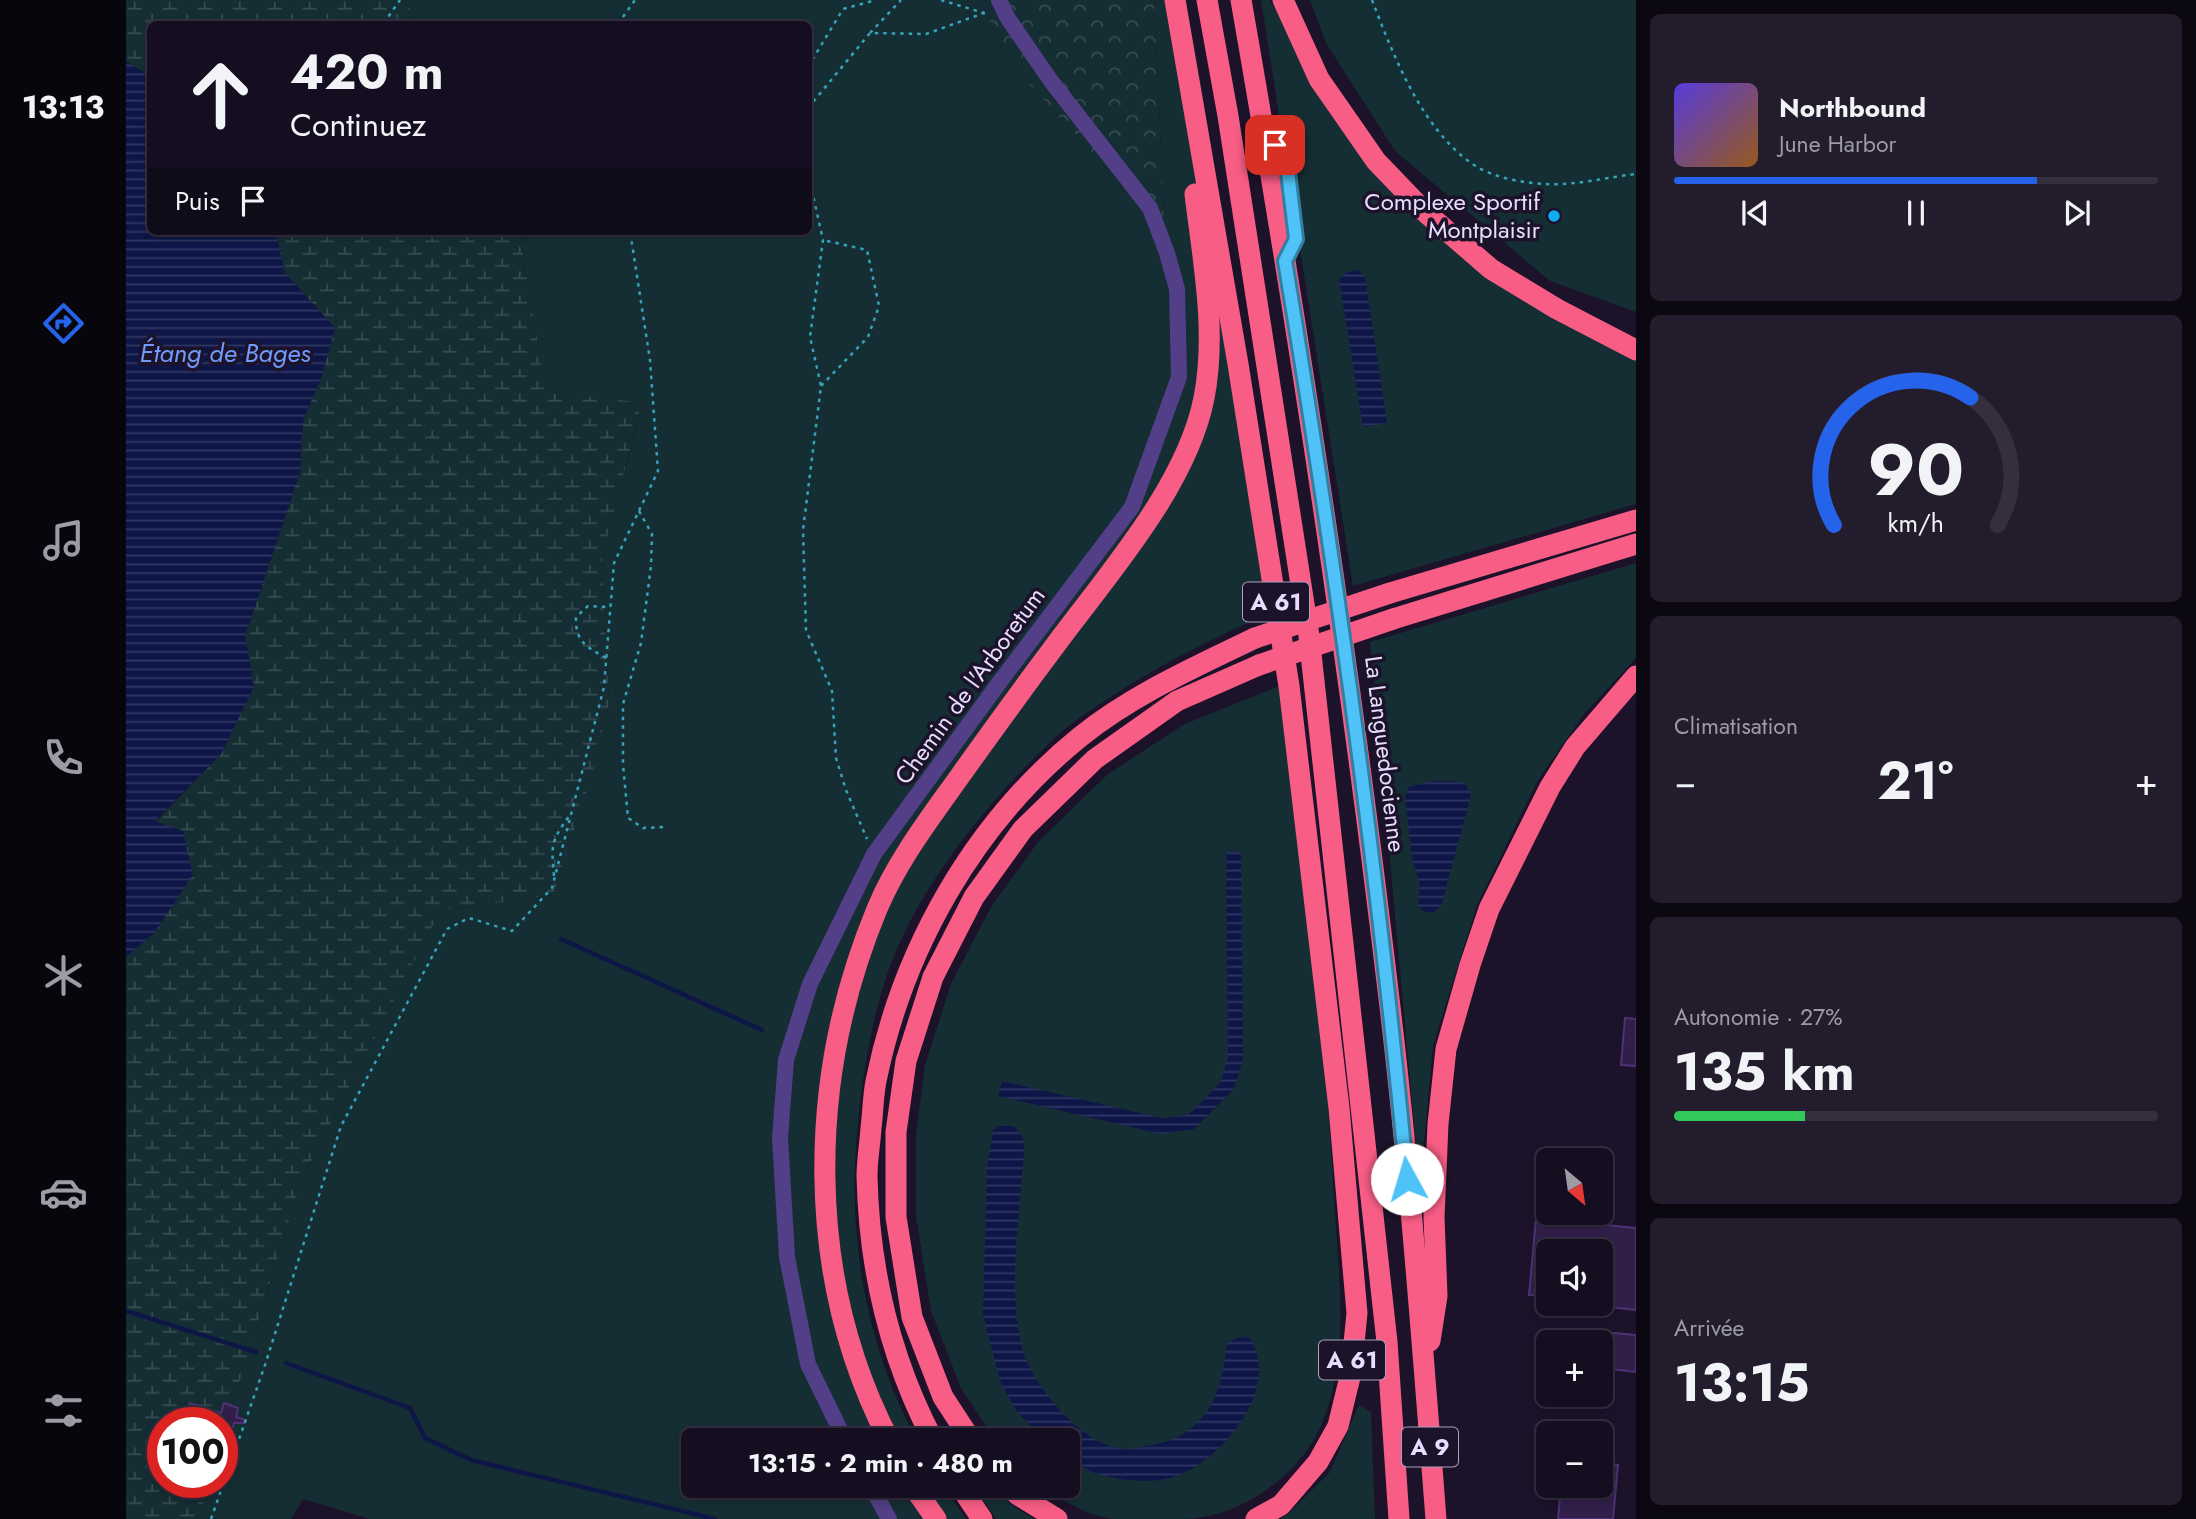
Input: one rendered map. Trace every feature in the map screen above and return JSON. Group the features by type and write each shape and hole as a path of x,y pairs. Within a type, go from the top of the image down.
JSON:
{"highway":[{"name":"A 61","path":"1175,0 1238,364 1289,685 1339,1108 1357,1313 1351,1373 1338,1426 1318,1462 1281,1505 1256,1519"},
{"name":"A 9","path":"1207,0 1228,117 1309,636 1387,1342 1399,1519"},
{"name":"La Languedocienne","path":"1241,0 1315,446 1350,684 1395,1055 1436,1519"},
{"path":"1283,0 1319,79 1377,160 1424,211 1491,269 1557,309 1636,350"},
{"path":"884,1428 863,1382 843,1325 830,1255 823,1175 830,1080 852,984 878,908 916,836 1153,513 1187,451 1204,400 1210,347 1208,299 1177,53 1182,40"},
{"name":"A 61","path":"927,1428 901,1369 884,1317 873,1252 867,1174 876,1082 899,998 926,932 962,869 1003,815 1080,737 1127,703 1255,638 1390,593 1636,520"},
{"name":"A 61","path":"963,1428 943,1397 912,1317 896,1217 896,1132 906,1061 933,977 974,897 1023,829 1095,759 1177,701 1259,665 1393,619 1636,544"},
{"path":"1425,1374 1437,1296 1434,1217 1438,1124 1446,1049 1470,965 1489,909 1549,787 1575,747 1636,676"},
{"path":"921,1498 936,1519"},
{"path":"968,1498 982,1519"},
{"path":"1022,1498 1056,1519"}],"street":[{"name":"Chemin de l'Arboretum","path":"839,1428 808,1364 787,1257 780,1138 786,1060 806,997 874,855 999,682 1132,507 1179,377 1177,289 1150,208 1051,81 1007,17 999,0"},
{"path":"878,1498 889,1519"}],"path":[{"path":"386,21 400,0"},
{"path":"620,21 635,0"},
{"path":"812,60 843,9 876,0"},
{"path":"812,103 901,0"},
{"path":"941,0 1007,17"},
{"path":"1372,0 1398,64 1436,130 1475,166 1511,179 1548,184 1636,174"},
{"path":"870,33 926,34 984,13"},
{"path":"812,191 823,240 810,337 821,386 803,530 806,630 832,691 836,758 846,790 874,855"},
{"path":"211,1519 265,1365 341,1126 447,929 469,918 512,931 552,888 604,687 614,564 658,471 650,360 631,235"},
{"path":"821,386 868,337 878,306 867,250 823,240"},
{"path":"639,511 652,534 651,566 641,643 623,704 623,764 628,818 643,828 665,827"},
{"path":"606,659 584,645 576,629 576,617 589,607 610,607"},
{"path":"554,880 551,847 555,835 572,812"}],"green space":[{"path":"126,0 405,0 409,4 411,21 147,21 147,74 126,61"},
{"path":"405,0 980,0 1008,61 1144,209 1165,237 1154,0 1186,0 1237,304 1282,609 1201,645 1148,674 1098,705 1056,737 1004,790 960,843 940,871 905,931 881,994 868,1050 856,1145 855,1183 859,1259 874,1334 886,1371 911,1428 681,1428 681,1498 952,1498 966,1519 370,1519 303,1499 291,1519 199,1519 205,1498 238,1498 238,1407 232,1407 302,1179 440,911 553,895 609,703 602,557 642,404 546,391 520,235 812,235 812,21 411,21 409,5"},
{"path":"980,0 1154,0 1165,239 1144,209 1008,61"},
{"path":"1261,0 1270,0 1418,217 1636,360 1636,504 1353,586"},
{"name":"Complexe Sportif Montplaisir","path":"1310,0 1636,0 1636,312 1550,281 1395,151 1326,43"},
{"path":"276,235 520,235 546,391 642,403 602,557 609,703 592,775 553,895 440,911 302,1179 232,1407 147,1407 147,1498 205,1498 199,1519 126,1519 126,957 154,933 155,822 221,754 254,687 245,636 300,472 303,420 321,378 335,328 285,273"},
{"path":"1636,563 1636,658 1584,714 1538,780 1477,905 1433,1046 1420,1188 1370,642"},
{"path":"1287,683 1320,1006 1338,1255 1340,1341 1331,1397 1322,1423 1312,1442 1284,1476 1246,1502 1204,1517 1113,1519 1094,1515 1060,1498 1080,1498 1080,1428 987,1428 961,1388 931,1311 916,1216 916,1134 925,1065 951,984 991,907 1038,842 1108,774 1185,724"},
{"path":"1359,1405 1371,1412 1375,1519 1280,1519 1330,1472"},
{"path":"982,1498 1004,1498 1034,1519 996,1519"}],"water":[{"name":"Étang de Bages","path":"126,61 147,74 147,235 276,235 285,273 335,328 321,378 303,420 300,472 245,636 254,687 221,754 155,821 183,831 193,875 154,933 126,957"},
{"path":"1358,270 1365,276 1387,423 1363,427 1339,280 1345,273"},
{"path":"1432,781 1462,783 1466,785 1471,796 1441,906 1434,912 1425,912 1418,907 1420,885 1412,859 1405,797 1409,787"},
{"path":"1226,852 1241,852 1243,1060 1234,1089 1194,1129 1161,1134 998,1096 1002,1081 1162,1118 1188,1115 1206,1098 1221,1081 1228,1058"},
{"path":"1003,1124 1015,1127 1023,1138 1015,1281 1019,1332 1024,1354 1039,1383 1079,1428 1032,1428 1017,1412 1000,1381 983,1314 987,1167 993,1130"},
{"path":"1249,1337 1258,1357 1258,1378 1253,1400 1226,1441 1208,1458 1189,1470 1161,1480 1113,1478 1092,1472 1080,1464 1080,1429 1094,1439 1125,1449 1176,1438 1197,1423 1212,1403 1221,1378 1227,1344 1237,1338"}],"building":[{"path":"1625,1018 1636,1019 1636,1066 1621,1065"},
{"path":"1536,1218 1536,1225 1636,1228 1636,1310 1613,1307 1613,1239 1536,1239 1536,1295 1529,1295"},
{"path":"1613,1333 1636,1335 1636,1372 1613,1369"},
{"path":"1613,1464 1618,1465 1613,1519 1558,1519 1560,1498 1613,1498"}],"waterway":[{"path":"561,939 762,1030"},
{"path":"126,1311 256,1352"},
{"path":"286,1363 410,1408 425,1438 471,1460 715,1519"}],"place":[{"name":"Complexe Sportif Montplaisir","path":"1554,216"}],"route":[{"path":"1275,145 1287,164 1296,239 1285,261 1350,684 1388,986 1407,1179"}]}
